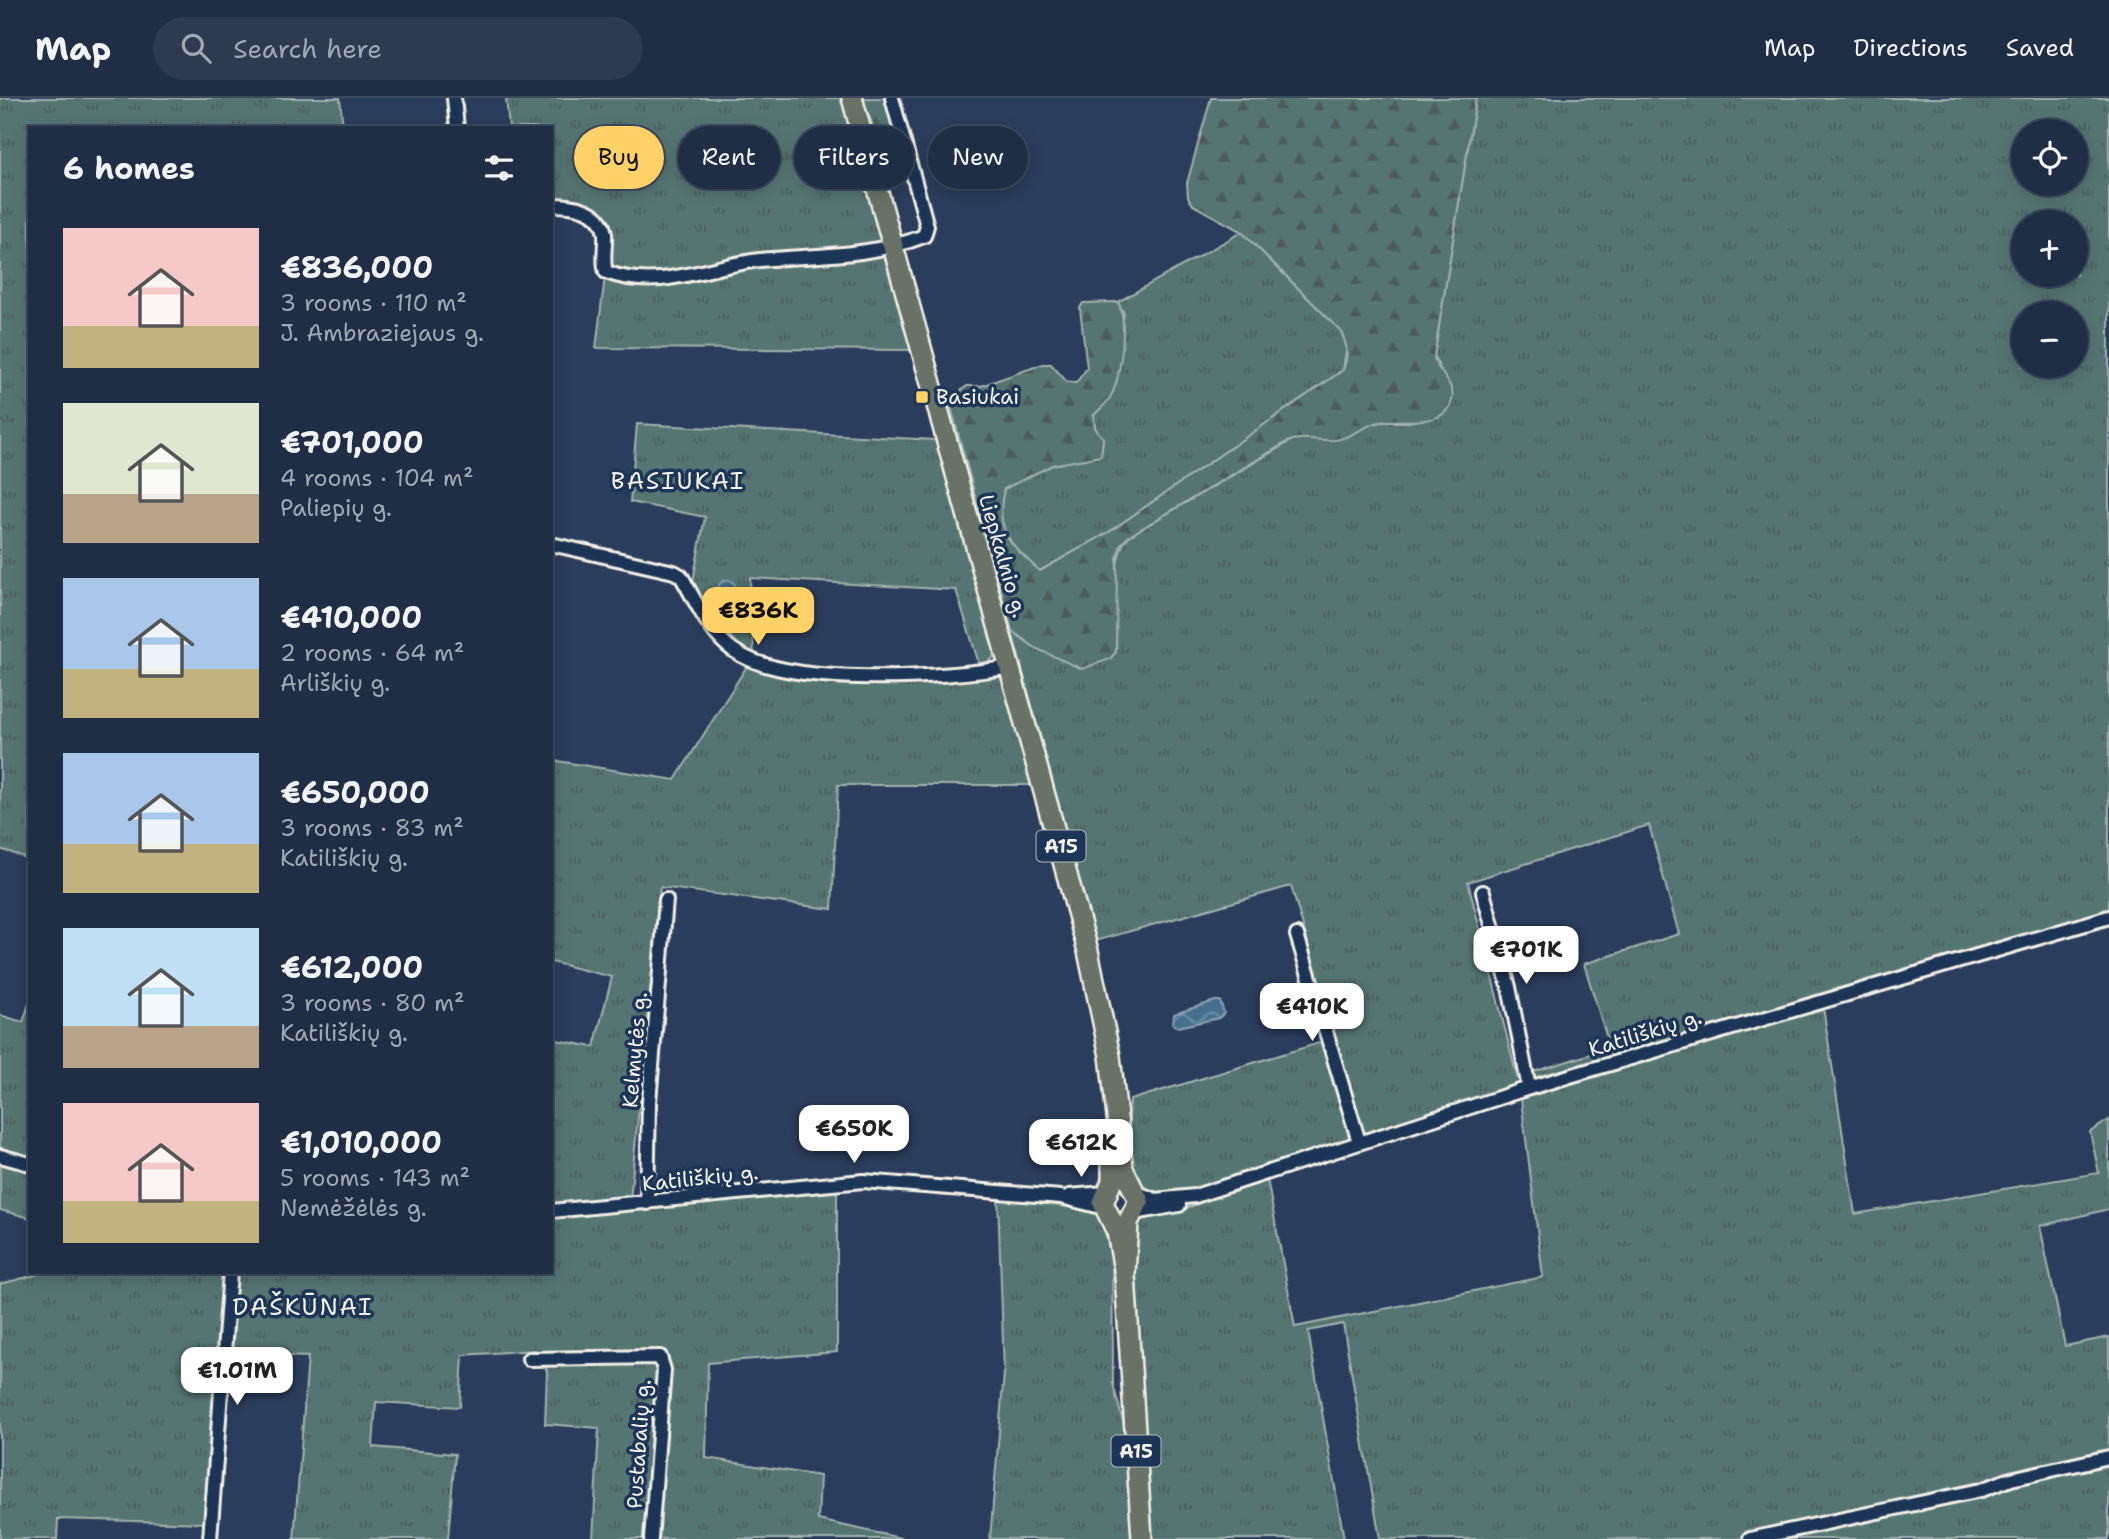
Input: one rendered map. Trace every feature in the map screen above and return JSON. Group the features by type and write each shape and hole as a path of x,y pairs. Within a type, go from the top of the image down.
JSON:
{"highway":[{"name":"Liepkalnio g.","path":"852,98 1074,893 1110,1056 1123,1169 1120,1201 1142,1539"}],"street":[{"path":"454,98 457,126"},
{"path":"553,205 585,209 600,220 605,232 606,272 617,276 673,279 734,264 860,254 894,248 924,236 927,226 891,98"},
{"path":"553,544 674,572 681,576 718,636 730,648 756,664 827,674 898,676 954,676 1011,667"},
{"path":"1483,892 1509,987 1529,1088"},
{"name":"Kelmytės g.","path":"647,1203 649,1102 666,900"},
{"name":"Katiliškių g.","path":"553,1210 863,1181 1177,1206 1195,1196 1529,1088 2109,917"},
{"path":"1297,935 1359,1142"},
{"path":"0,1156 28,1163"},
{"name":"Katiliškių g.","path":"1120,1201 1195,1196"},
{"path":"210,1539 230,1274"},
{"name":"Pustabalių g.","path":"529,1359 660,1357 664,1370 651,1539"},
{"path":"1751,1539 1981,1490 2011,1479 2109,1457"}],"green space":[{"path":"0,98 340,98 343,126 28,126 28,858 0,849"},
{"path":"506,98 842,98 850,126 794,126 794,189 868,189 913,350 596,348 611,228 607,220 594,210 553,199 553,126 509,126"},
{"path":"862,98 884,98 891,126 873,126"},
{"path":"1211,98 1476,98 1434,357 1449,383 1452,400 1448,409 1432,419 1380,422 1335,440 1299,439 1287,442 1129,536 1121,544 1117,559 1116,652 1110,659 1082,669 1037,649 1012,631 949,400 967,386 981,386 1043,364 1051,364 1067,382 1076,383 1087,368 1080,308 1083,303 1118,302 1123,334 1118,374 1111,397 1094,415 1095,428 1103,438 1101,456 1052,465 1004,489 1001,516 1007,536 1040,571 1109,532 1343,370 1346,359 1346,345 1341,331 1242,232 1193,205 1188,197 1187,183"},
{"path":"1476,98 2109,98 2109,911 1695,1032 1178,1194 1159,1196 1145,1191 1127,1159 1130,1100 1336,1038 1291,886 1095,941 1012,631 1037,649 1116,652 1116,574 1122,546 1129,536 1296,438 1314,438 1380,422 1409,422 1438,416 1443,375 1434,357","holes":["1649,825 1679,934 1584,964 1610,1048 1517,1077 1468,882"]},
{"path":"1242,232 1341,331 1347,346 1343,370 1109,532 1039,571 1013,545 1003,527 1001,504 1004,489 1052,465 1101,455 1103,439 1095,428 1094,415 1105,403 1124,314 1118,302"},
{"path":"637,424 935,440 995,643 993,658 980,667 956,590 750,578 754,656 718,624 693,581 705,517 630,502"},
{"path":"747,666 834,679 999,676 1004,680 1033,785 838,785 832,909 660,887 630,1200 553,1206 553,1039 594,1047 612,977 553,962 553,760 675,780"},
{"path":"28,1007 28,1158 0,1150 0,1015 23,1022"},
{"path":"1823,1007 1855,1214 2099,1173 2090,1132 2109,1120 2109,1209 2040,1226 2065,1346 2109,1337 2109,1539 1380,1539 1343,1324 1308,1331 1344,1539 1151,1539 1133,1252 1137,1220 1147,1215 1170,1214 1267,1179 1295,1327 1543,1277 1521,1099"},
{"path":"0,1162 28,1169 28,1217 0,1210"},
{"path":"837,1188 837,1352 708,1363 706,1458 820,1476 818,1520 905,1539 593,1539 599,1428 545,1424 547,1371 535,1350 463,1355 460,1407 376,1402 373,1447 455,1454 448,1539 294,1539 308,1357 221,1353 207,1523 58,1519 57,1539 0,1539 0,1284 39,1274 553,1274 553,1215"},
{"path":"998,1197 1097,1211 1112,1230 1113,1384 1124,1426 1132,1539 990,1539 1004,1373"}],"water":[{"path":"727,580 733,583 736,589 733,595 727,598 721,595 718,589 721,583"},
{"path":"1220,1001 1224,1013 1219,1018 1178,1027 1173,1024 1174,1014"}],"place":[{"name":"Basiukai","path":"922,397"}],"district":[{"name":"BASIUKAI","path":"678,481"},
{"name":"DAŠKŪNAI","path":"303,1307"}]}
